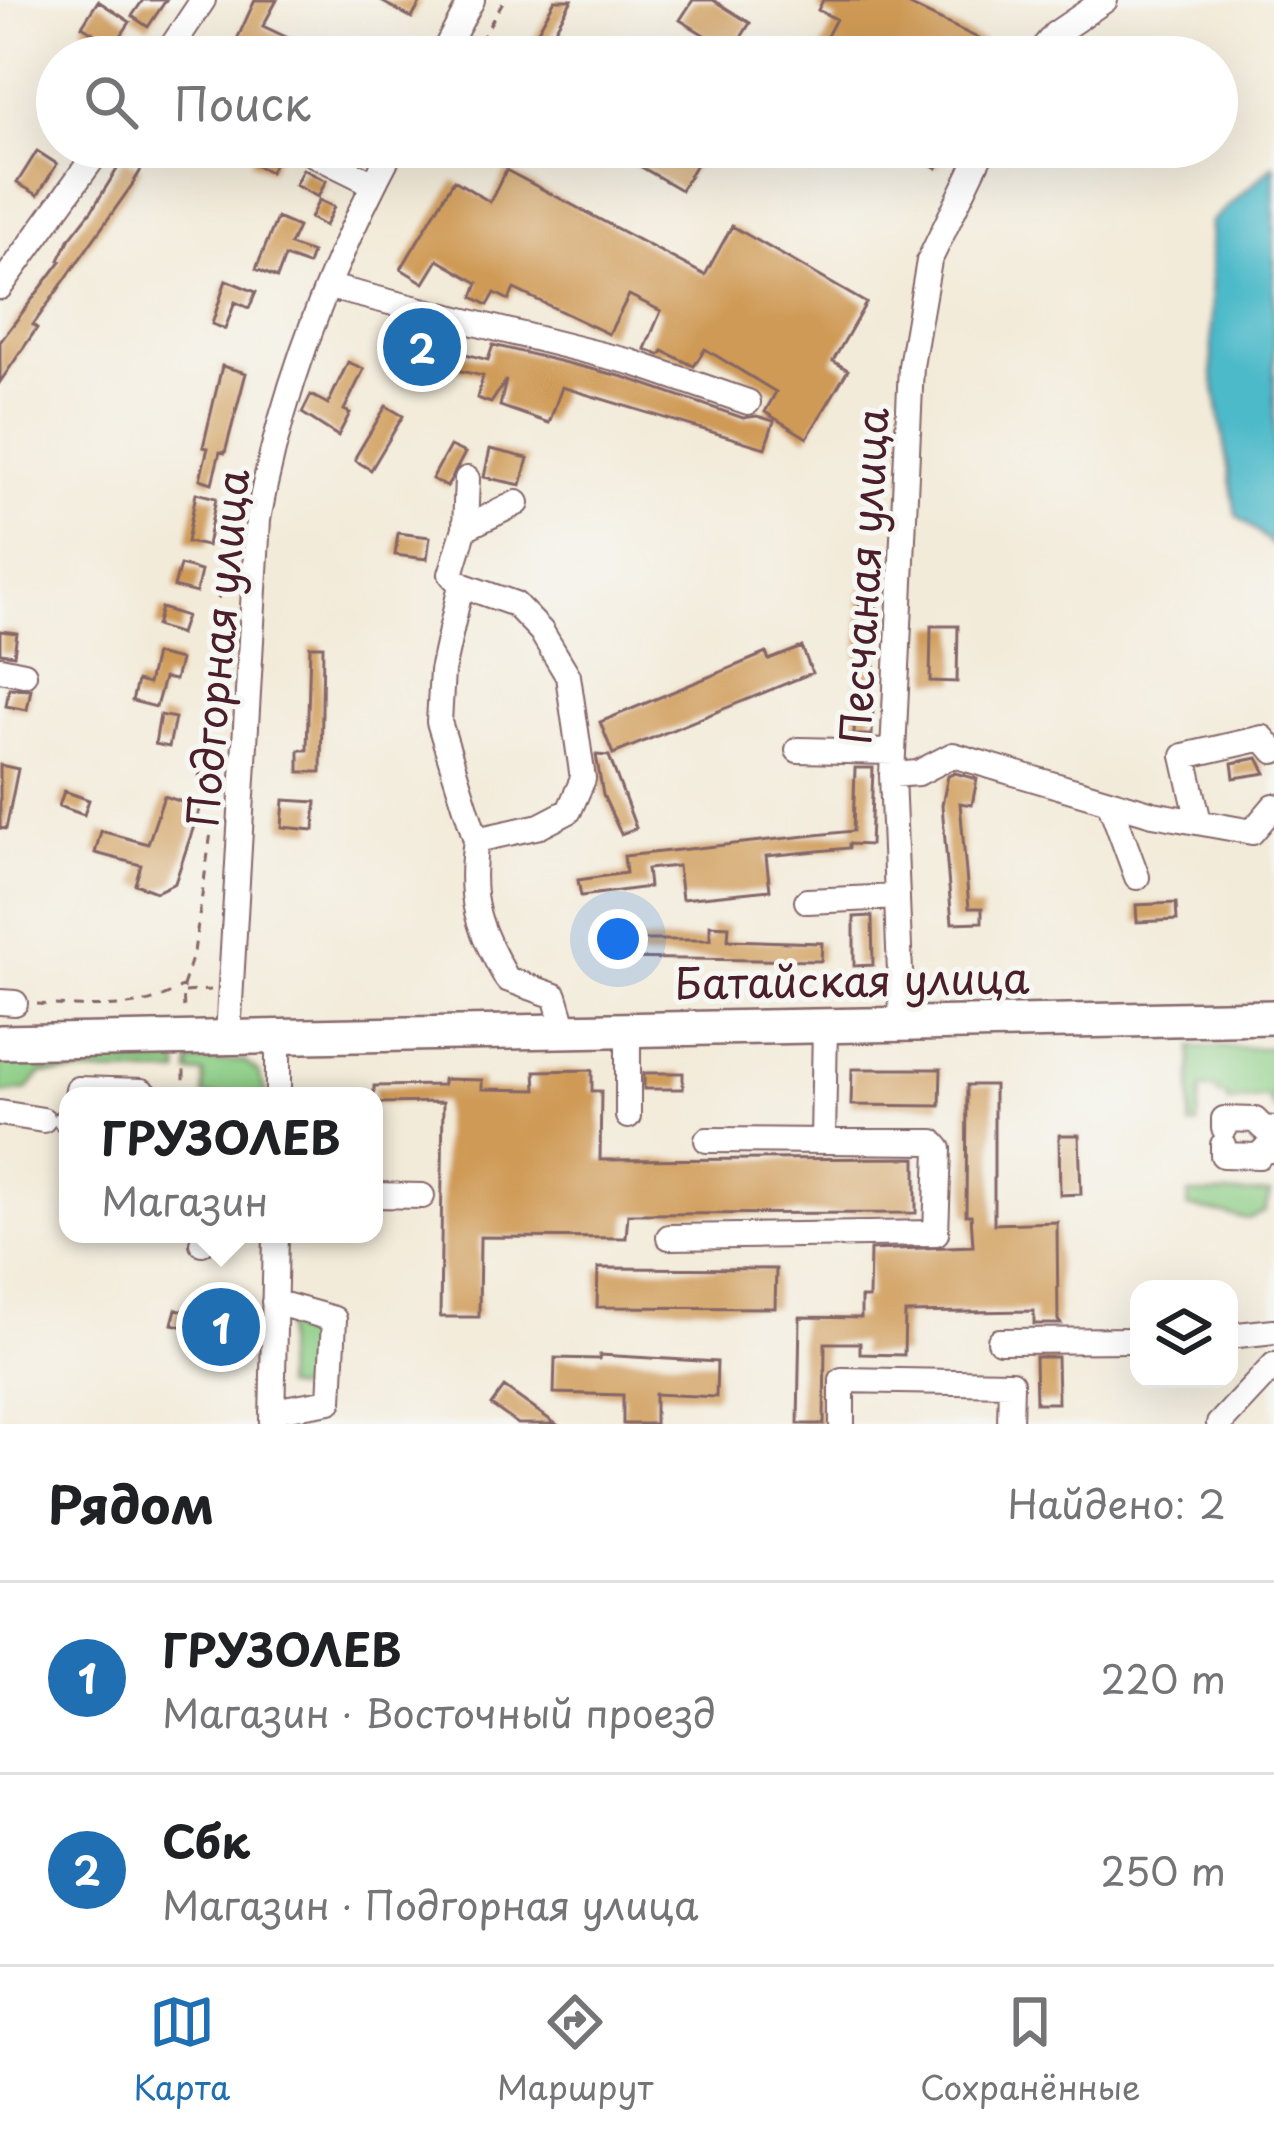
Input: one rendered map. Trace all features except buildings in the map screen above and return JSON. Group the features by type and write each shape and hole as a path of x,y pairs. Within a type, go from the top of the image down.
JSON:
{"highway":[{"name":"Батайская улица","path":"0,1042 1274,1017"}],"street":[{"path":"179,36 203,0"},
{"path":"452,36 472,0"},
{"path":"1053,36 1105,0"},
{"path":"0,287 86,168"},
{"path":"342,168 374,184"},
{"name":"Подгорная улица","path":"229,1036 258,520 282,419 329,287 374,184 389,168"},
{"name":"Песчаная улица","path":"902,1022 892,764 910,366 929,261 974,168"},
{"path":"329,287 631,362 748,402"},
{"path":"467,479 465,528 451,574 461,585 515,604 541,631 568,676 583,779 569,811 540,826 476,840"},
{"path":"465,528 517,503"},
{"path":"461,585 442,671 439,722 476,840 470,880 484,939 507,980 555,996 565,1030"},
{"path":"1198,823 1184,756 1263,738 1274,751"},
{"path":"798,750 892,764 918,773 953,755 1109,801 1252,832 1274,806"},
{"path":"1109,801 1137,877"},
{"path":"807,901 897,897"},
{"path":"823,1141 825,1023"},
{"path":"628,1028 628,1116"},
{"path":"278,1035 278,1087"},
{"path":"0,1113 59,1120"},
{"path":"1274,1129 1263,1129 1255,1120 1224,1119 1223,1155 1259,1156 1264,1150 1274,1150"},
{"path":"669,1237 936,1233 939,1149 933,1142 707,1140"},
{"path":"383,1195 422,1196"},
{"path":"274,1302 334,1319 330,1401 272,1417 274,1302 276,1243"},
{"path":"1238,1335 1274,1331"},
{"path":"1000,1340 1130,1340"},
{"path":"1219,1424 1274,1365"},
{"path":"842,1424 842,1380 1011,1383 1010,1424"}],"path":[{"path":"483,36 504,0"},
{"path":"183,986 194,952 215,804 200,778 211,706 220,573"}],"green space":[{"path":"1192,1047 1274,1048 1274,1109 1267,1097 1228,1102 1217,1089 1201,1089 1197,1125 1190,1126"},
{"path":"244,1061 258,1072 264,1087 204,1087 204,1074 189,1073 190,1062"},
{"path":"0,1063 179,1063 179,1074 42,1073 27,1090 0,1094"},
{"path":"1270,1193 1265,1212 1248,1219 1188,1207 1189,1194"},
{"path":"299,1323 308,1338 306,1380 297,1390 283,1387 285,1326"}],"water":[{"path":"1274,165 1274,546 1236,515 1212,369 1211,222"}],"place":[{"name":"Сбк","path":"422,347"},
{"name":"ГРУЗОЛЕВ","path":"221,1327"}]}
